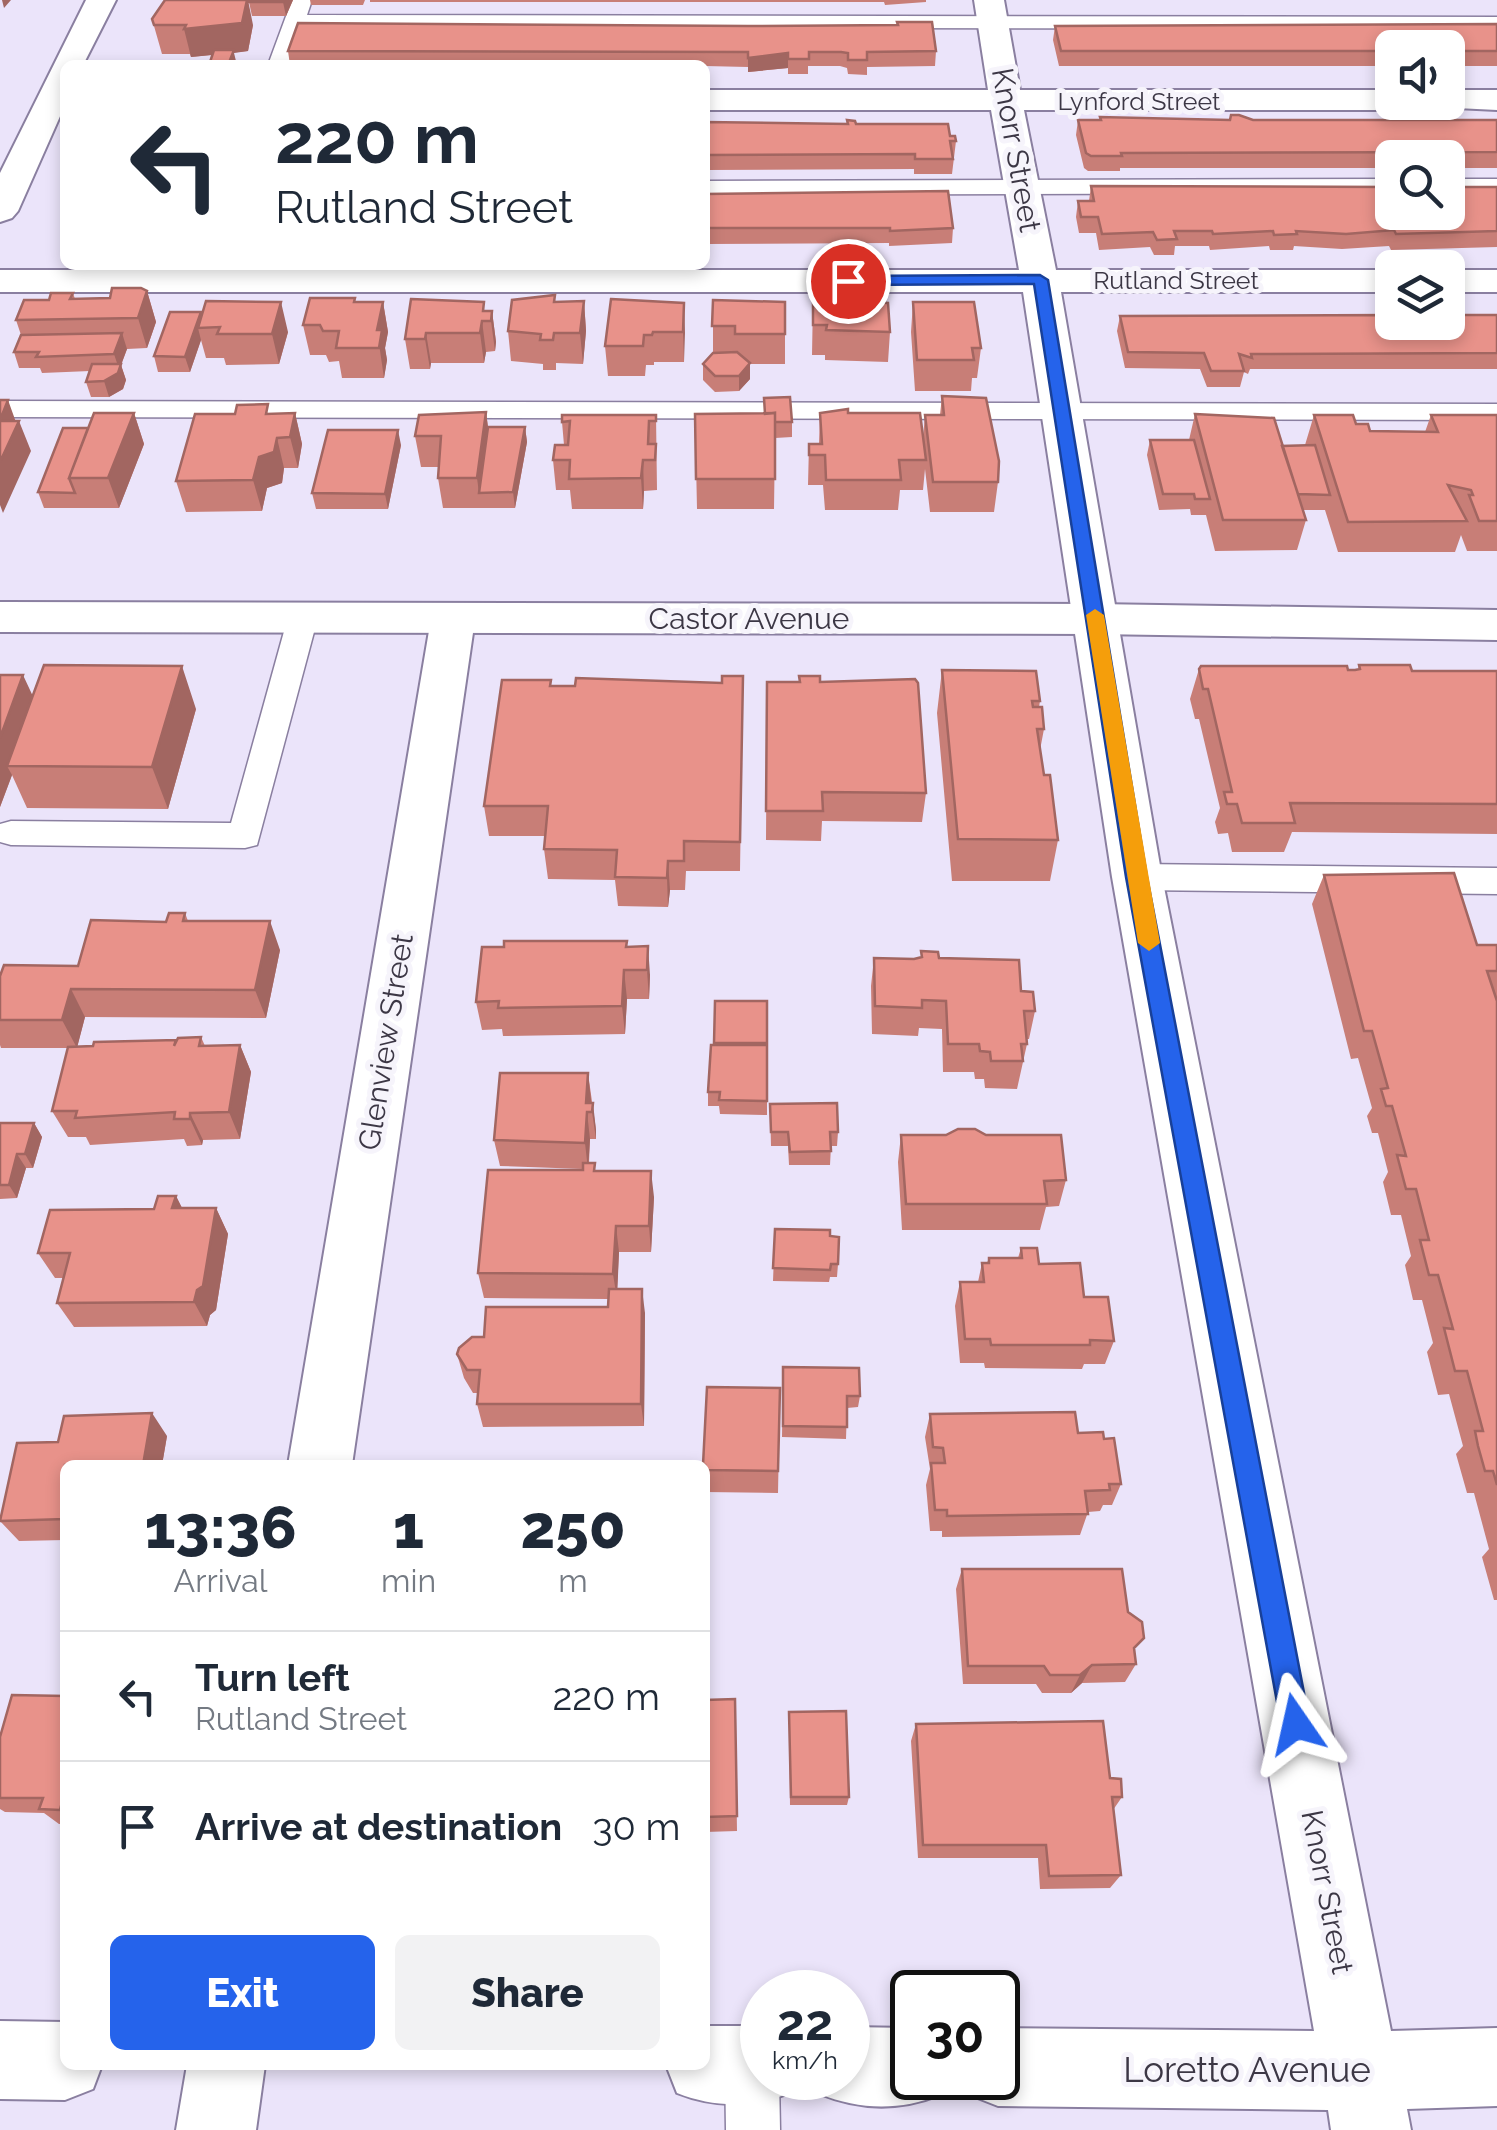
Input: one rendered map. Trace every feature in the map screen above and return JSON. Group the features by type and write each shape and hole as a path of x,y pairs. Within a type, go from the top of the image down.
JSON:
{"street":[{"path":"70,60 101,0"},
{"name":"Knorr Street","path":"991,10 1040,280 1137,877 1366,2101"},
{"path":"0,211 44,100 60,76"},
{"name":"Lynford Street","path":"710,100 1375,100"},
{"path":"1465,100 1497,100"},
{"name":"Rutland Street","path":"0,281 214,274 1375,280"},
{"path":"1465,281 1497,281"},
{"name":"Castor Avenue","path":"0,617 1096,619 1497,624"},
{"name":"Glenview Street","path":"321,1460 453,618"},
{"path":"0,2060 60,2061"},
{"name":"Loretto Avenue","path":"1020,2070 1366,2101 1497,2068"},
{"path":"216,2130 225,2070"}],"lane":[{"path":"282,60 299,10 991,10 1497,22"},
{"path":"710,188 1375,186"},
{"path":"1465,186 1497,186"},
{"path":"0,409 1497,412"},
{"path":"11,833 245,836 303,616"},
{"path":"1137,877 1497,881"}],"building":[{"path":"165,0 247,0 242,23 184,29 186,25 154,25 152,19"},
{"path":"249,0 284,0 249,2"},
{"path":"897,22 932,22 936,51 867,52 867,60 848,60 848,53 841,52 809,52 809,59 788,59 788,53 748,58 748,52 288,51 298,23 748,26 898,25"},
{"path":"1497,24 1497,51 1465,51 1465,30 1375,30 1375,51 1061,51 1055,26"},
{"path":"214,50 234,50 230,60 211,60"},
{"path":"1231,115 1239,115 1253,120 1497,120 1497,152 1465,152 1465,140 1375,140 1375,152 1091,156 1086,153 1078,120 1230,120"},
{"path":"847,120 856,124 948,124 950,136 955,136 956,141 950,141 953,159 915,159 915,154 710,155 710,122 848,124"},
{"path":"1091,186 1375,187 1375,230 1394,230 1346,234 1296,231 1297,234 1274,235 1273,231 1174,231 1177,239 1157,240 1153,232 1102,234 1098,217 1081,217 1078,201 1094,201"},
{"path":"1465,187 1497,187 1497,231 1396,234 1394,230 1465,230"},
{"path":"948,191 953,228 710,228 710,194"},
{"path":"112,288 147,291 138,318 16,320 24,300 49,300 51,293 73,293 70,299 110,298"},
{"path":"555,295 554,302 584,301 580,333 554,333 553,340 540,340 541,334 508,331 512,300"},
{"path":"310,298 383,302 377,330 382,330 379,348 336,348 339,331 303,325"},
{"path":"411,299 484,302 483,311 492,311 491,321 482,321 480,333 426,333 425,339 405,339"},
{"path":"611,299 684,303 683,332 644,335 643,346 605,346"},
{"path":"813,299 888,303 890,332 826,330 827,325 813,325"},
{"path":"713,300 785,302 785,334 735,334 735,326 712,326"},
{"path":"206,301 281,302 272,334 217,334 220,327 198,328"},
{"path":"913,302 974,302 981,348 972,348 974,360 917,360"},
{"path":"170,312 201,312 185,357 154,356"},
{"path":"1375,315 1375,340 1465,340 1465,315 1497,315 1497,353 1251,354 1252,358 1239,354 1244,371 1211,371 1204,353 1128,352 1120,316"},
{"path":"122,333 114,354 36,357 39,352 14,352 21,335"},
{"path":"737,352 750,363 739,376 715,376 703,364 713,353"},
{"path":"92,364 121,364 118,373 104,381 86,382"},
{"path":"942,396 986,398 999,461 998,482 933,482 925,415 944,415"},
{"path":"790,397 792,422 775,422 775,413 765,414 764,398"},
{"path":"0,400 8,400 0,420"},
{"path":"268,404 266,414 295,413 290,437 277,438 274,452 259,457 253,480 176,481 195,414 235,414 237,405"},
{"path":"848,409 848,413 920,413 926,460 899,460 901,480 826,480 825,455 809,455 809,444 822,444 820,413"},
{"path":"486,412 477,478 438,478 441,436 415,436 419,415"},
{"path":"94,413 134,413 108,478 69,478"},
{"path":"775,413 775,479 696,479 695,414"},
{"path":"1195,414 1274,418 1306,520 1223,520"},
{"path":"562,415 656,415 656,421 649,421 648,444 656,444 655,460 643,460 641,478 569,479 570,460 553,460 555,445 568,445 570,421 562,422"},
{"path":"1314,415 1353,415 1356,424 1368,424 1370,431 1438,432 1431,415 1497,415 1497,521 1479,521 1469,495 1473,495 1471,490 1448,485 1467,521 1348,522"},
{"path":"0,421 19,421 0,462"},
{"path":"488,427 525,427 513,492 479,493"},
{"path":"63,428 88,428 69,478 75,493 38,492"},
{"path":"328,430 398,430 385,494 312,493"},
{"path":"1150,440 1194,440 1210,499 1195,499 1194,494 1163,494"},
{"path":"1315,445 1330,495 1298,494 1282,446"},
{"path":"44,665 182,666 152,767 7,766"},
{"path":"1359,665 1410,665 1412,671 1497,671 1497,804 1290,803 1295,823 1242,823 1237,804 1227,804 1224,792 1232,792 1208,689 1203,689 1201,666 1347,666 1348,670 1355,670 1360,669"},
{"path":"942,670 1036,671 1040,701 1032,701 1033,707 1042,707 1044,729 1037,729 1044,775 1050,775 1058,840 958,839"},
{"path":"0,675 23,675 0,738"},
{"path":"722,676 743,676 740,842 684,841 684,861 668,861 667,878 615,877 617,850 544,849 548,806 484,806 502,680 551,680 550,686 575,686 576,678 722,683"},
{"path":"799,676 820,676 820,682 915,679 926,793 822,792 823,811 766,811 767,682 800,682"},
{"path":"1454,873 1477,945 1497,945 1497,971 1487,971 1497,1001 1497,1485 1493,1471 1485,1471 1478,1446 1475,1431 1483,1431 1467,1371 1455,1371 1444,1328 1453,1329 1438,1275 1429,1275 1420,1240 1429,1240 1416,1189 1406,1189 1397,1155 1406,1156 1392,1106 1386,1106 1381,1089 1388,1088 1372,1031 1364,1031 1324,875"},
{"path":"169,913 185,913 183,921 270,921 255,990 71,989 62,1020 0,1020 0,976 4,965 78,966 91,920 166,922"},
{"path":"504,941 627,941 626,947 648,946 647,970 624,970 622,1006 498,1008 499,1001 476,1002 482,947 504,947"},
{"path":"921,951 938,952 939,958 1019,960 1021,991 1033,992 1035,1011 1024,1011 1027,1044 1021,1044 1023,1061 991,1061 990,1052 980,1051 979,1044 948,1044 946,1001 922,1000 922,1008 875,1006 874,958 914,959 922,957"},
{"path":"715,1001 767,1001 767,1043 714,1043"},
{"path":"201,1037 199,1046 240,1045 229,1112 190,1113 190,1119 174,1119 175,1112 75,1118 77,1111 52,1111 68,1047 93,1046 94,1042 176,1040 174,1046 178,1038"},
{"path":"711,1045 767,1045 767,1101 719,1100 720,1092 708,1092"},
{"path":"500,1073 588,1073 586,1103 593,1103 592,1112 587,1112 585,1143 494,1140"},
{"path":"837,1103 838,1132 830,1132 831,1151 790,1152 788,1132 771,1132 770,1104"},
{"path":"0,1123 34,1123 25,1154 17,1154 9,1185 0,1185"},
{"path":"958,1129 975,1129 986,1135 1061,1135 1066,1180 1044,1181 1047,1204 906,1204 901,1135 946,1135"},
{"path":"583,1163 595,1163 594,1171 651,1171 649,1226 616,1226 613,1274 478,1273 488,1170 583,1170"},
{"path":"158,1196 176,1196 172,1208 216,1208 203,1286 197,1290 194,1302 57,1303 70,1253 38,1253 50,1210 154,1209"},
{"path":"775,1229 830,1230 830,1236 839,1237 838,1264 831,1264 830,1270 773,1268"},
{"path":"1021,1248 1037,1248 1039,1264 1080,1263 1084,1297 1108,1297 1114,1341 1090,1340 1090,1345 991,1345 990,1339 965,1339 960,1282 984,1282 982,1263 989,1263 989,1258 1022,1258"},
{"path":"609,1289 642,1289 641,1404 477,1404 480,1370 467,1370 457,1354 472,1337 484,1337 486,1307 608,1307"},
{"path":"783,1367 859,1368 860,1396 847,1396 847,1427 783,1426"},
{"path":"707,1387 780,1388 778,1471 710,1470 710,1460 703,1460"},
{"path":"1075,1412 1078,1433 1103,1432 1104,1439 1114,1438 1121,1484 1109,1484 1110,1490 1085,1491 1088,1514 947,1516 947,1510 935,1510 931,1463 945,1463 943,1448 933,1447 930,1414"},
{"path":"152,1413 144,1460 60,1460 60,1519 0,1521 17,1443 58,1442 64,1416"},
{"path":"962,1569 1122,1569 1128,1612 1142,1622 1144,1638 1134,1648 1136,1664 1092,1665 1080,1675 1050,1675 1044,1666 968,1666"},
{"path":"12,1695 60,1696 60,1810 39,1809 43,1798 0,1798 0,1737"},
{"path":"735,1699 737,1816 710,1817 710,1700"},
{"path":"846,1711 849,1797 791,1797 789,1712"},
{"path":"1103,1721 1110,1778 1121,1779 1122,1797 1112,1797 1121,1875 1049,1876 1046,1845 923,1845 916,1724"}],"slow traffic":[{"path":"1095,615 1149,943"}],"route":[{"path":"848,281 1040,280 1137,877 1296,1724"}]}
